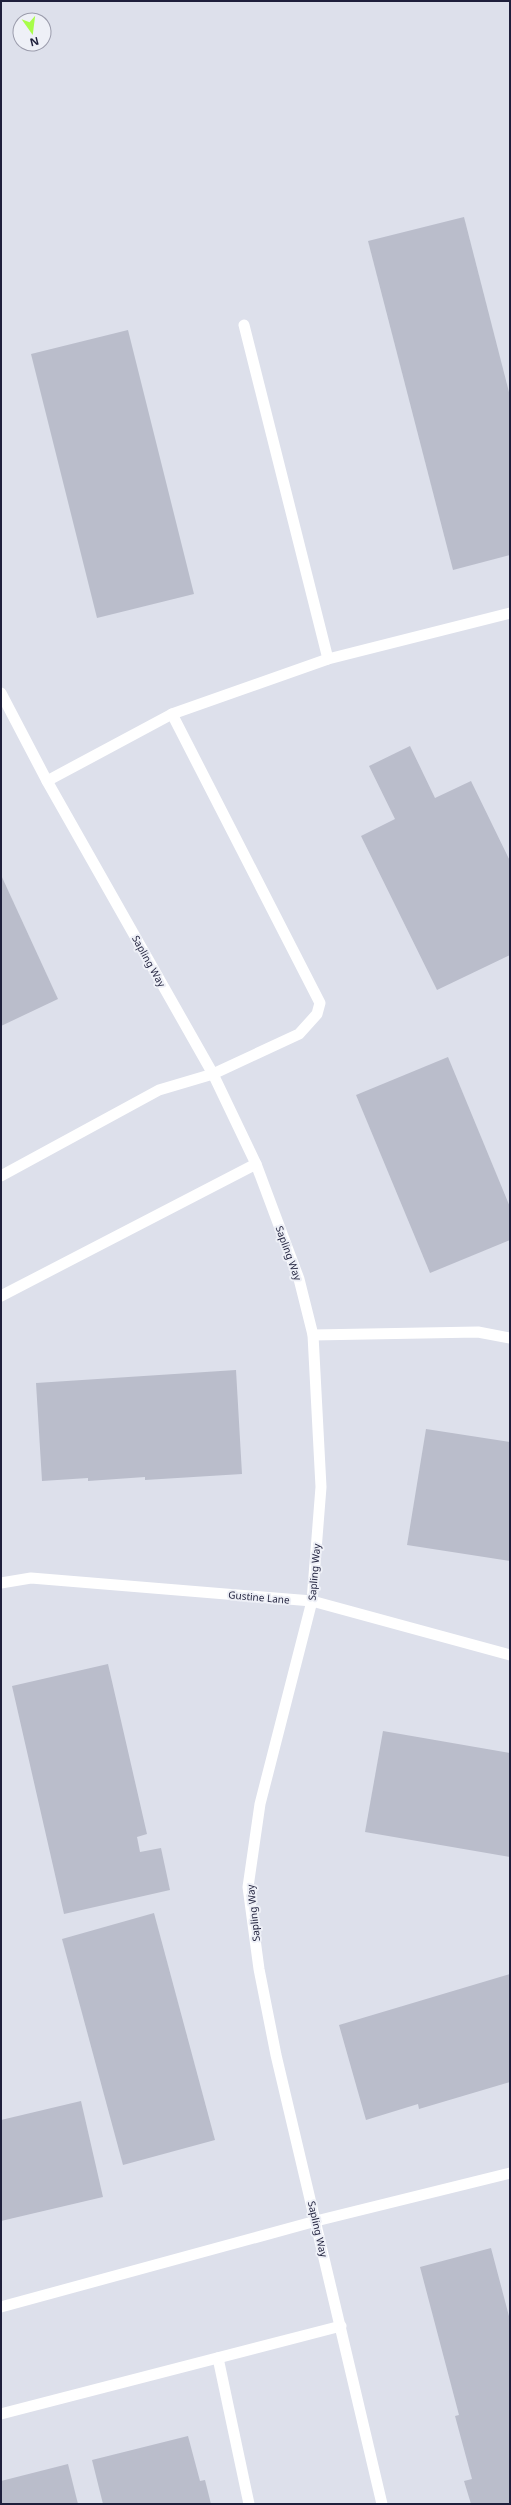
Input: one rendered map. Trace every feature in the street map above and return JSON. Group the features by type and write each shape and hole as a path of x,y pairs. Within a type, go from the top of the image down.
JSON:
{"street":[{"path":"244,326 328,659"},
{"path":"47,781 172,714 328,659 510,613"},
{"name":"Sapling Way","path":"1,693 47,781 213,1074 256,1164 299,1279 313,1335 321,1487 312,1602 260,1804 248,1888 259,1969 276,2055 382,2504"},
{"path":"1,1176 158,1090 213,1074 299,1034 317,1014 320,1003 172,714"},
{"path":"1,1296 256,1164"},
{"path":"313,1335 478,1332 510,1338"},
{"name":"Gustine Lane","path":"1,1583 31,1578 312,1602 510,1655"},
{"path":"1,2307 316,2221 510,2173"},
{"path":"1,2414 341,2326"},
{"path":"218,2358 249,2504"}],"building":[{"path":"464,217 510,396 510,555 453,570 368,241"},
{"path":"128,330 194,594 97,618 31,354"},
{"path":"410,746 435,798 471,781 510,861 510,955 437,990 361,836 395,819 369,766"},
{"path":"1,875 58,999 1,1026"},
{"path":"448,1057 510,1207 510,1240 430,1273 356,1095"},
{"path":"236,1370 242,1474 145,1480 145,1477 88,1481 88,1478 42,1481 36,1383"},
{"path":"426,1429 510,1442 510,1561 407,1545"},
{"path":"108,1664 147,1834 137,1837 140,1852 161,1848 170,1890 64,1914 12,1686"},
{"path":"383,1731 510,1753 510,1857 365,1832"},
{"path":"154,1913 215,2140 123,2165 62,1939"},
{"path":"510,1974 510,2082 419,2109 418,2104 366,2120 339,2025"},
{"path":"81,2101 103,2197 1,2221 1,2120"},
{"path":"491,2248 510,2320 510,2504 471,2504 464,2481 472,2479 455,2416 459,2415 420,2267"},
{"path":"188,2436 200,2481 205,2480 211,2504 103,2504 92,2460"},
{"path":"68,2464 78,2504 1,2504 1,2481"}]}
